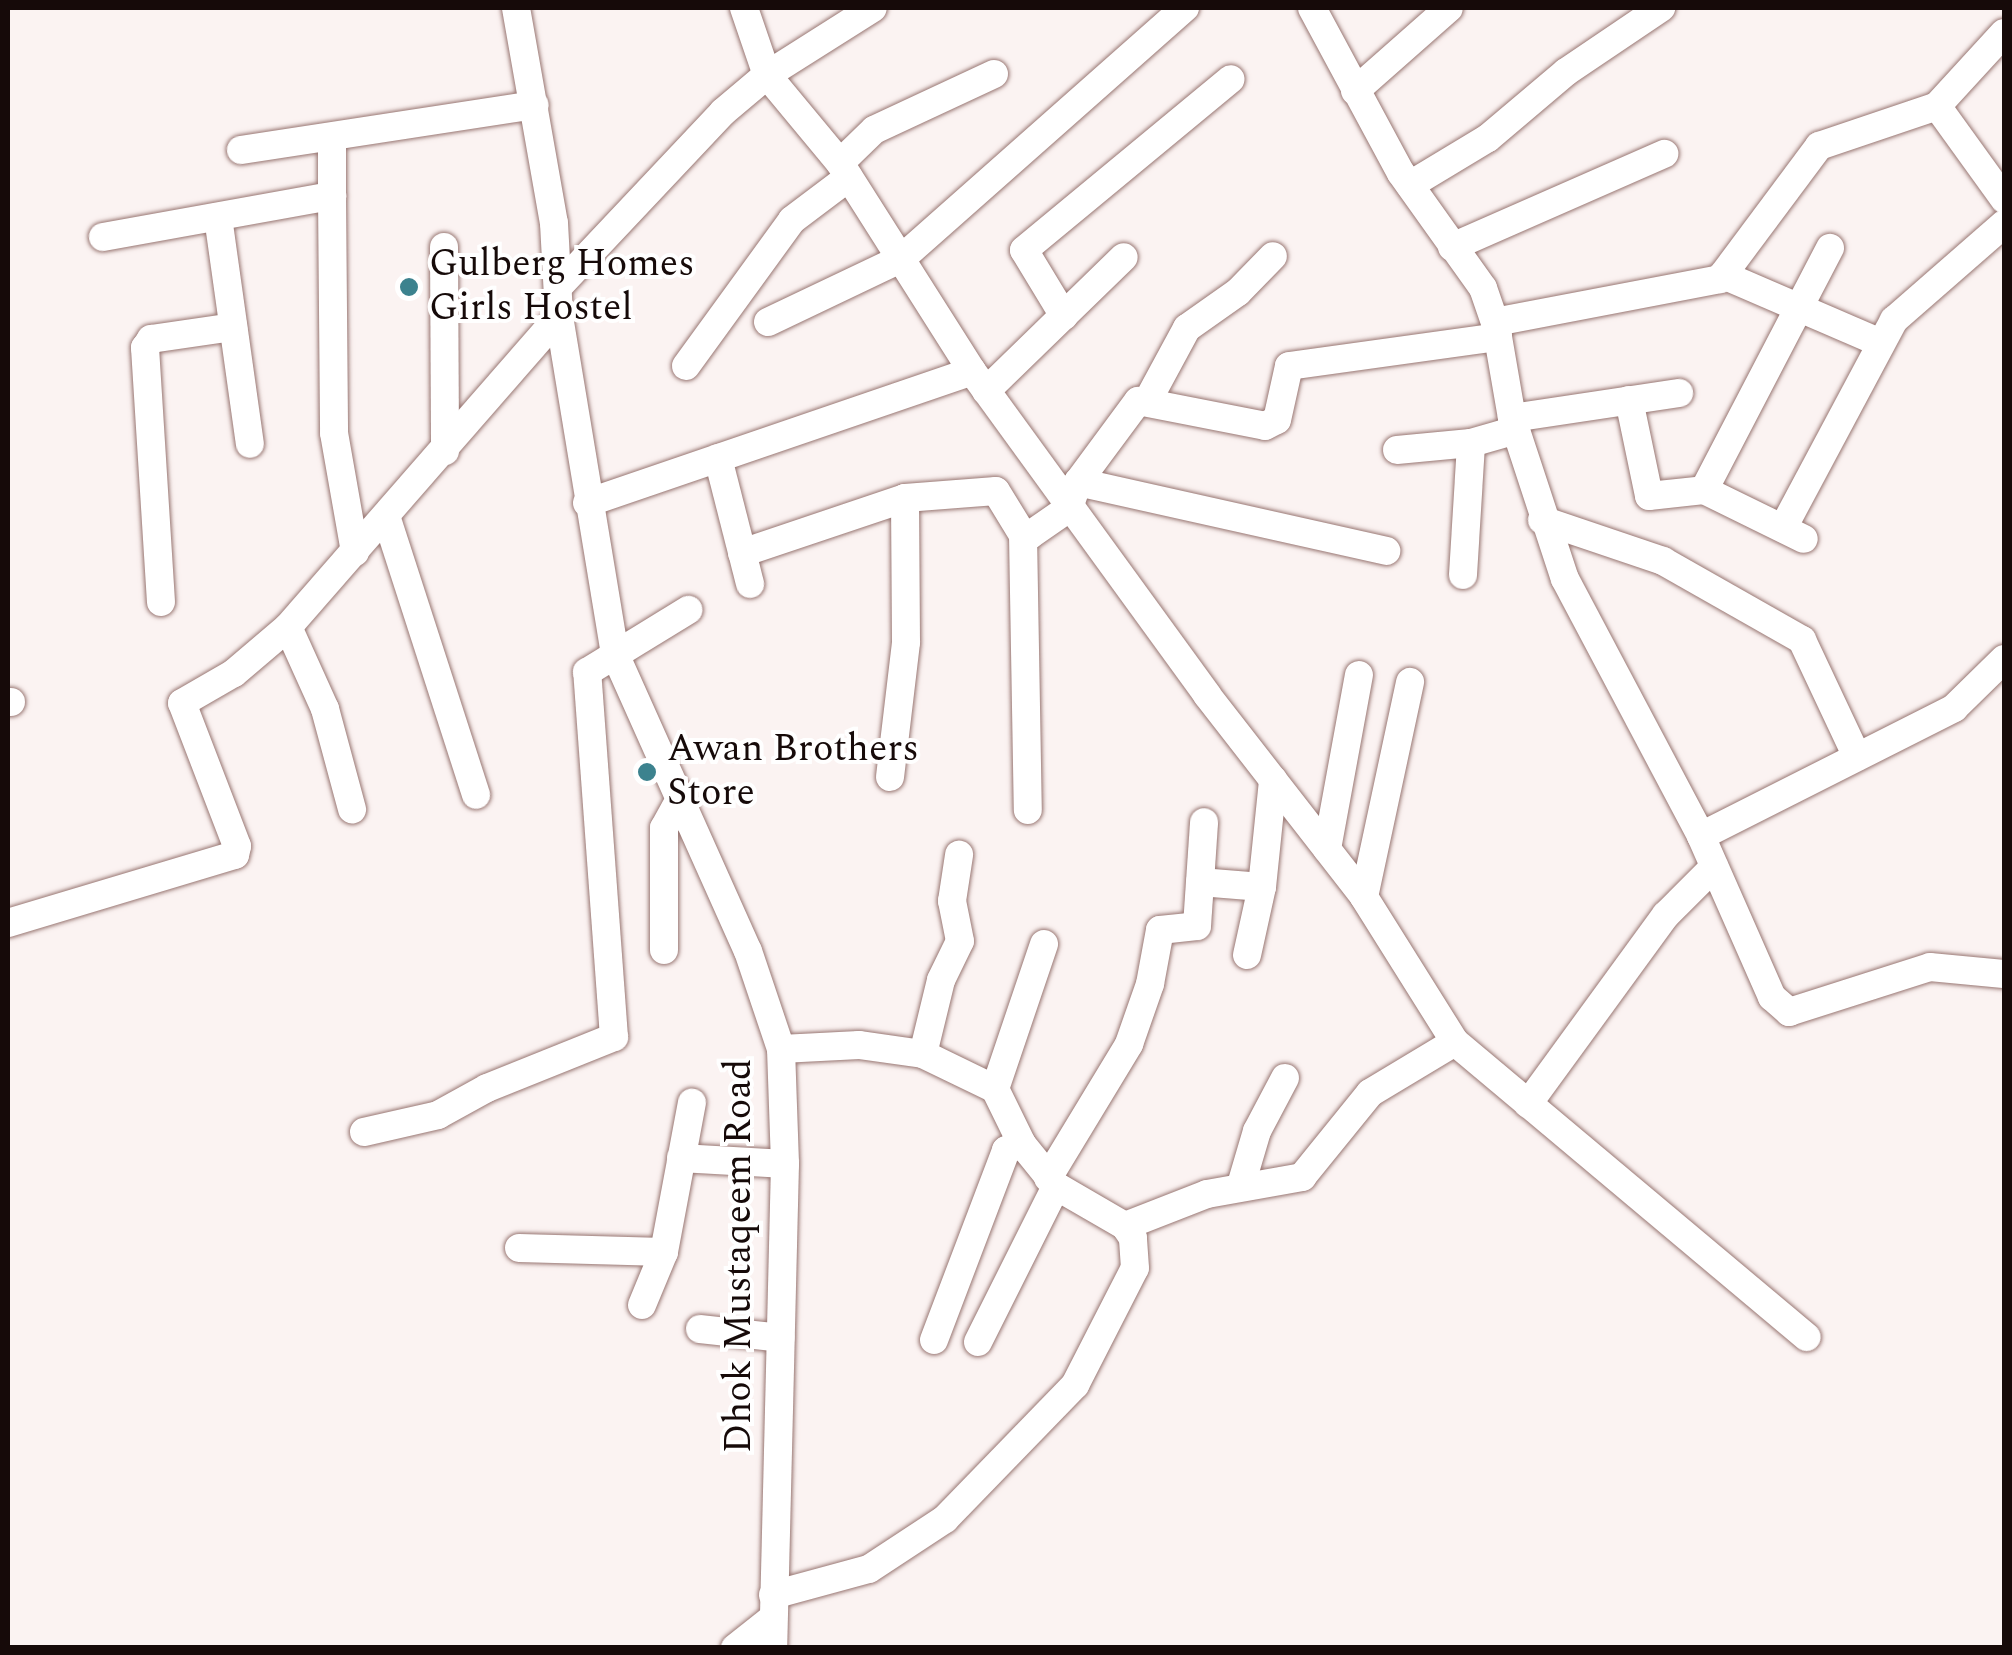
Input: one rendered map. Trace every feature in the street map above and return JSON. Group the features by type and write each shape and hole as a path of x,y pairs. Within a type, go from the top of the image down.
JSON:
{"street":[{"name":"Dhok Mustaqeem Road","path":"516,8 536,105 561,284 559,316 614,654 748,951 780,1049 785,1164 773,1648"},
{"path":"744,8 767,75 845,170 979,382 1074,495 1273,780 1364,897 1455,1042 1806,1338"},
{"path":"561,284 723,112 767,75 873,8"},
{"path":"768,322 902,258 1185,8"},
{"path":"1312,8 1410,185 1483,288 1497,329 1514,424 1564,579 1701,836 1772,996 1789,1012 1930,966 2004,974"},
{"path":"1356,91 1449,8"},
{"path":"1410,185 1488,138 1566,72 1661,8"},
{"path":"1723,275 1820,146 1937,106 2004,32"},
{"path":"686,366 792,220 845,170 874,130 994,74"},
{"path":"1064,316 1024,250 1231,79"},
{"path":"241,150 536,105"},
{"path":"1937,106 2004,198"},
{"path":"332,137 334,433 356,552"},
{"path":"1452,247 1664,154"},
{"path":"103,236 332,196"},
{"path":"218,217 250,444"},
{"path":"1629,400 1649,496 1704,490 1793,534 1882,342 1906,304 2004,224"},
{"path":"444,247 445,452"},
{"path":"1704,490 1830,248"},
{"path":"1148,400 1187,328 1215,312 1273,256"},
{"path":"587,503 718,458 979,382 1064,316 1124,258"},
{"path":"1024,535 1074,495 1132,404 1148,400 1265,426 1278,420 1289,366 1497,329 1723,275 1882,342"},
{"path":"8,923 235,856 238,846 182,703 234,673 288,628 445,452 559,316"},
{"path":"161,602 145,348 151,339 233,326"},
{"path":"1397,450 1471,443 1514,424 1680,392"},
{"path":"1463,574 1471,443"},
{"path":"718,458 750,584"},
{"path":"742,554 905,498 996,491 1024,535 1028,810"},
{"path":"1074,495 1386,550"},
{"path":"890,776 906,642 905,498"},
{"path":"386,516 476,795"},
{"path":"1542,520 1662,561 1802,640 1858,757"},
{"path":"364,1132 438,1115 487,1088 614,1037 587,672 688,610"},
{"path":"288,628 325,709 352,809"},
{"path":"1701,836 1954,708 2004,659"},
{"path":"1326,848 1359,675"},
{"path":"1364,897 1410,682"},
{"path":"1247,955 1262,887 1273,780"},
{"path":"664,950 664,828 680,798"},
{"path":"978,1342 1052,1182 1128,1044 1150,984 1160,930 1197,926 1204,822"},
{"path":"923,1054 941,980 960,941 952,901 958,855"},
{"path":"1528,1104 1666,915 1714,867"},
{"path":"1200,882 1262,887"},
{"path":"994,1089 1044,944"},
{"path":"1125,1226 1241,1185 1302,1176 1370,1092 1455,1042"},
{"path":"735,1648 773,1607 869,1569 914,1543 1075,1385 1135,1268 1133,1238 1125,1226 1052,1182 1022,1144 994,1089 923,1054 860,1045 780,1049"},
{"path":"1241,1185 1256,1131 1284,1078"},
{"path":"642,1306 664,1252 692,1103"},
{"path":"934,1340 1006,1150 1022,1144"},
{"path":"682,1158 785,1164"},
{"path":"519,1248 664,1252"},
{"path":"700,1329 781,1338"}],"place":[{"name":"Gulberg Homes Girls Hostel","path":"409,287"},
{"name":"Awan Brothers Store","path":"647,772"}]}
